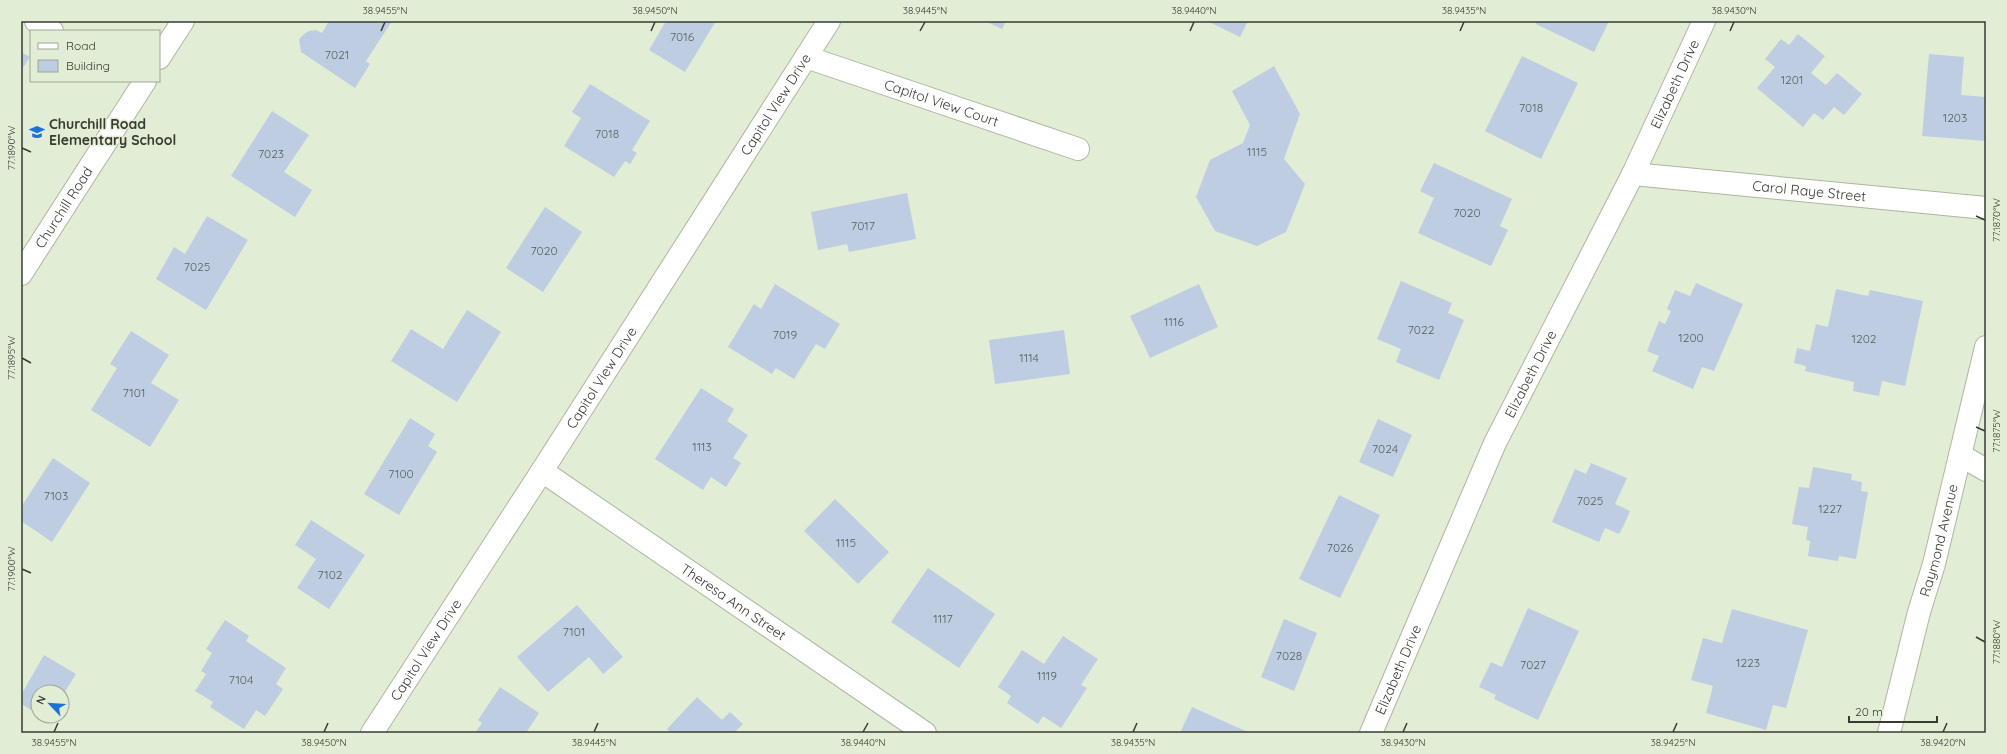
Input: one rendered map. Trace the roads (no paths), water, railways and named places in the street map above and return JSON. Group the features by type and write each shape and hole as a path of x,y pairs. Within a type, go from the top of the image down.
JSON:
{"street":[{"path":"36,21 50,30"},
{"path":"160,56 183,21"},
{"name":"Capitol View Drive","path":"372,733 542,471 829,21"},
{"name":"Elizabeth Drive","path":"1371,733 1495,444 1633,174 1704,21"},
{"name":"Capitol View Court","path":"806,57 1078,149"},
{"name":"Churchill Road","path":"21,274 138,83"},
{"name":"Carol Raye Street","path":"1633,174 1986,208"},
{"name":"Raymond Avenue","path":"1888,733 1934,564 1986,346"},
{"path":"1960,455 1986,470"},
{"name":"Theresa Ann Street","path":"542,471 925,733"}],"place":[{"name":"Churchill Road Elementary School","path":"37,132"}]}
